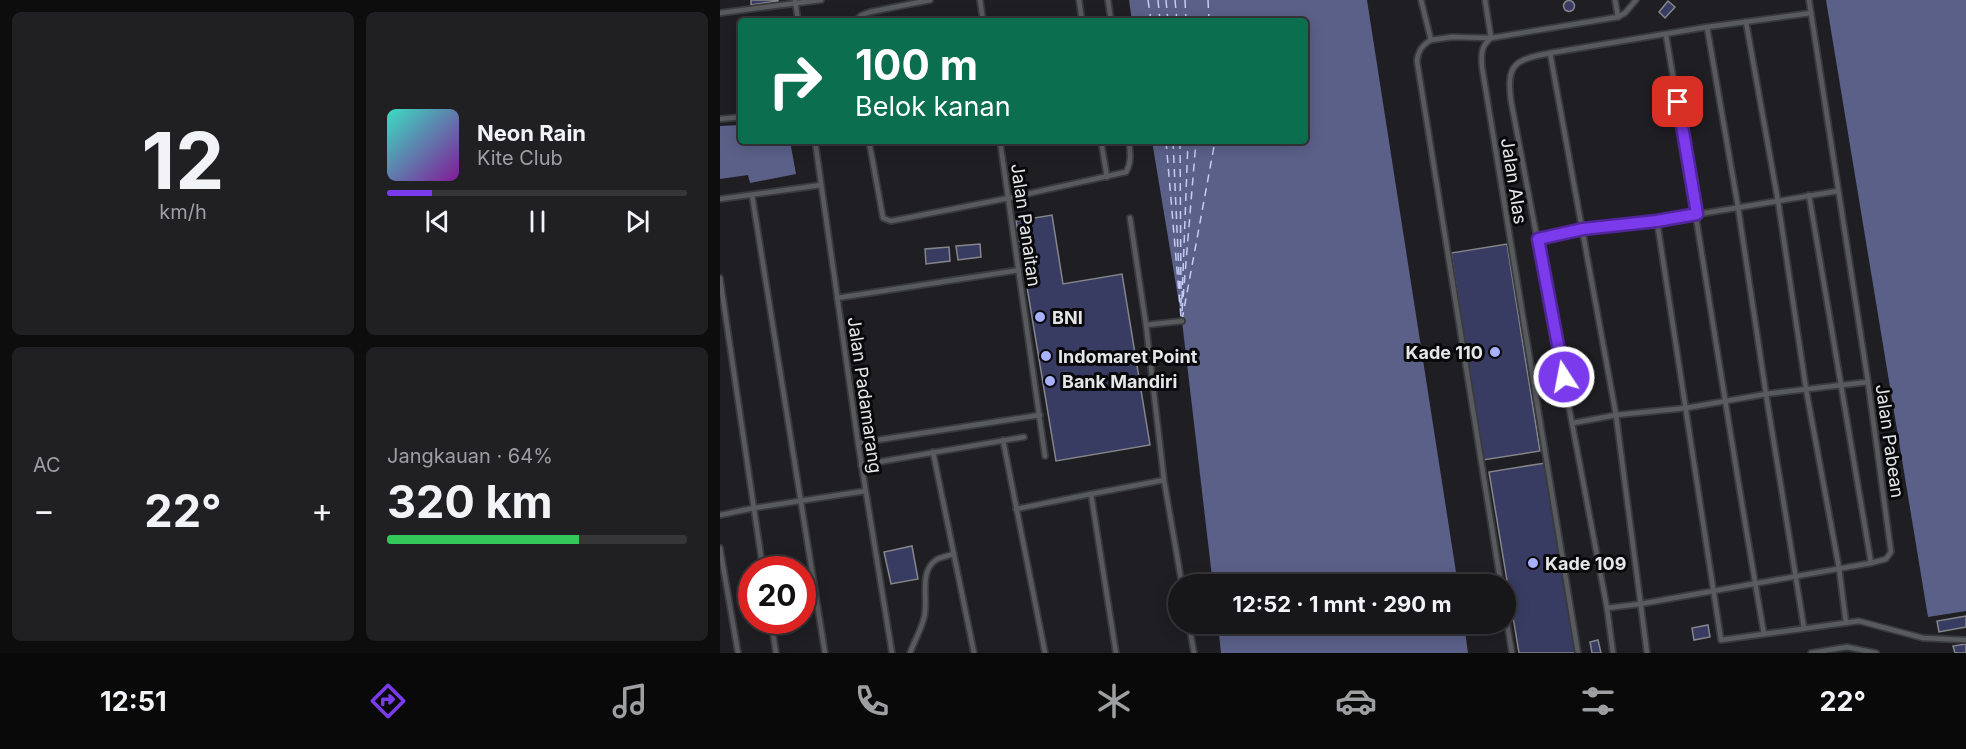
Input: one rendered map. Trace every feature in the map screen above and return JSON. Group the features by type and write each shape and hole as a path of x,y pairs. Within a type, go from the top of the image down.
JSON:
{"lane":[{"path":"720,13 820,0"},
{"path":"858,18 870,12 930,0"},
{"path":"980,0 983,18"},
{"path":"1079,0 1082,18"},
{"path":"1108,0 1111,18"},
{"path":"1421,0 1431,40"},
{"name":"Jalan Alas","path":"1485,0 1491,38 1484,44 1481,56 1482,67 1578,653"},
{"path":"1615,0 1618,17"},
{"path":"1499,574 1417,61 1418,54 1422,47 1431,40 1452,37 1491,38 1618,17 1625,13 1636,0"},
{"name":"Jalan Pabean","path":"1809,0 1868,382 1891,552 1886,559 1871,563"},
{"path":"795,2 798,18"},
{"path":"1613,653 1573,423 1509,86 1512,71 1516,63 1524,58 1707,27 1811,13"},
{"path":"1746,22 1778,201 1806,389 1839,567 1846,623"},
{"path":"1707,27 1738,207 1804,628"},
{"path":"1666,34 1697,214 1724,401 1764,634"},
{"path":"1550,53 1616,415 1647,653"},
{"path":"720,119 738,117"},
{"name":"Jalan Padamarang","path":"815,144 861,465 892,653"},
{"path":"870,144 883,218 891,221 1126,172 1129,166 1129,144"},
{"name":"Jalan Panaitan","path":"1000,144 1045,456"},
{"path":"1102,144 1107,177"},
{"path":"720,199 821,185"},
{"path":"1538,239 1583,229 1657,221 1838,190"},
{"path":"752,195 825,653"},
{"path":"1606,608 1871,563 1809,195"},
{"path":"1130,218 1146,325 1164,480 1180,574"},
{"path":"1657,221 1721,640 1859,621 1923,638 1966,640"},
{"path":"837,298 1018,270"},
{"path":"720,278 761,556"},
{"path":"1146,325 1182,321"},
{"path":"1573,423 1616,415 1686,408 1766,394 1868,382"},
{"path":"858,443 1040,415"},
{"path":"861,465 1024,437"},
{"path":"1003,440 1045,653"},
{"path":"933,452 974,653"},
{"path":"1016,509 1164,480"},
{"path":"720,515 865,491"},
{"path":"1091,494 1116,653"},
{"path":"720,548 738,653"},
{"path":"910,653 924,619 925,581 928,568 936,559 954,554"},
{"path":"773,634 776,653"},
{"path":"1191,634 1194,653"},
{"path":"1509,634 1512,653"},
{"path":"1811,653 1847,647 1876,653"}],"water":[{"path":"1129,0 1367,0 1456,574 1212,574 1182,321 1152,144 1308,144 1308,18 1132,18"},
{"path":"1826,0 1966,0 1966,611 1928,617"},
{"path":"738,125 738,144 791,144 796,174 750,183 748,175 720,179 720,126"},
{"path":"1219,634 1465,634 1468,653 1221,653"}],"building":[{"path":"751,0 778,0 778,1 751,5"},
{"path":"1569,0 1575,6 1569,12 1563,6"},
{"path":"1668,1 1675,7 1665,18 1659,12"},
{"path":"1052,215 1063,284 1122,274 1150,445 1056,461 1016,221"},
{"path":"980,244 981,257 958,260 956,246"},
{"name":"Kade 110","path":"1507,244 1540,451 1483,460 1451,253"},
{"path":"949,247 950,261 926,264 925,249"},
{"name":"Kade 109","path":"1545,463 1576,653 1519,653 1516,634 1516,574 1506,574 1489,472"},
{"path":"912,546 918,579 891,584 884,552"},
{"path":"1966,616 1966,627 1939,632 1937,621"},
{"path":"1708,625 1710,637 1694,640 1692,628"},
{"path":"1598,640 1601,653 1592,653 1590,642"},
{"path":"1966,644 1966,653 1955,653 1953,646"}],"ferry route":[{"path":"1148,0 1151,18"},
{"path":"1158,0 1160,18"},
{"path":"1166,0 1168,18"},
{"path":"1175,0 1177,18"},
{"path":"1185,0 1186,18"},
{"path":"1208,0 1209,18"},
{"path":"1166,144 1181,317"},
{"path":"1173,144 1180,296"},
{"path":"1180,144 1181,293"},
{"path":"1182,299 1188,144"},
{"path":"1182,311 1196,144"},
{"path":"1182,320 1214,144"},
{"path":"1181,298 1181,308"}],"place":[{"name":"BNI","path":"1040,317"},
{"name":"Kade 110","path":"1495,352"},
{"name":"Indomaret Point","path":"1046,356"},
{"name":"Bank Mandiri","path":"1050,381"},
{"name":"Kade 109","path":"1533,563"}],"route":[{"path":"1564,377 1538,239 1583,229 1697,214 1678,102"}]}
